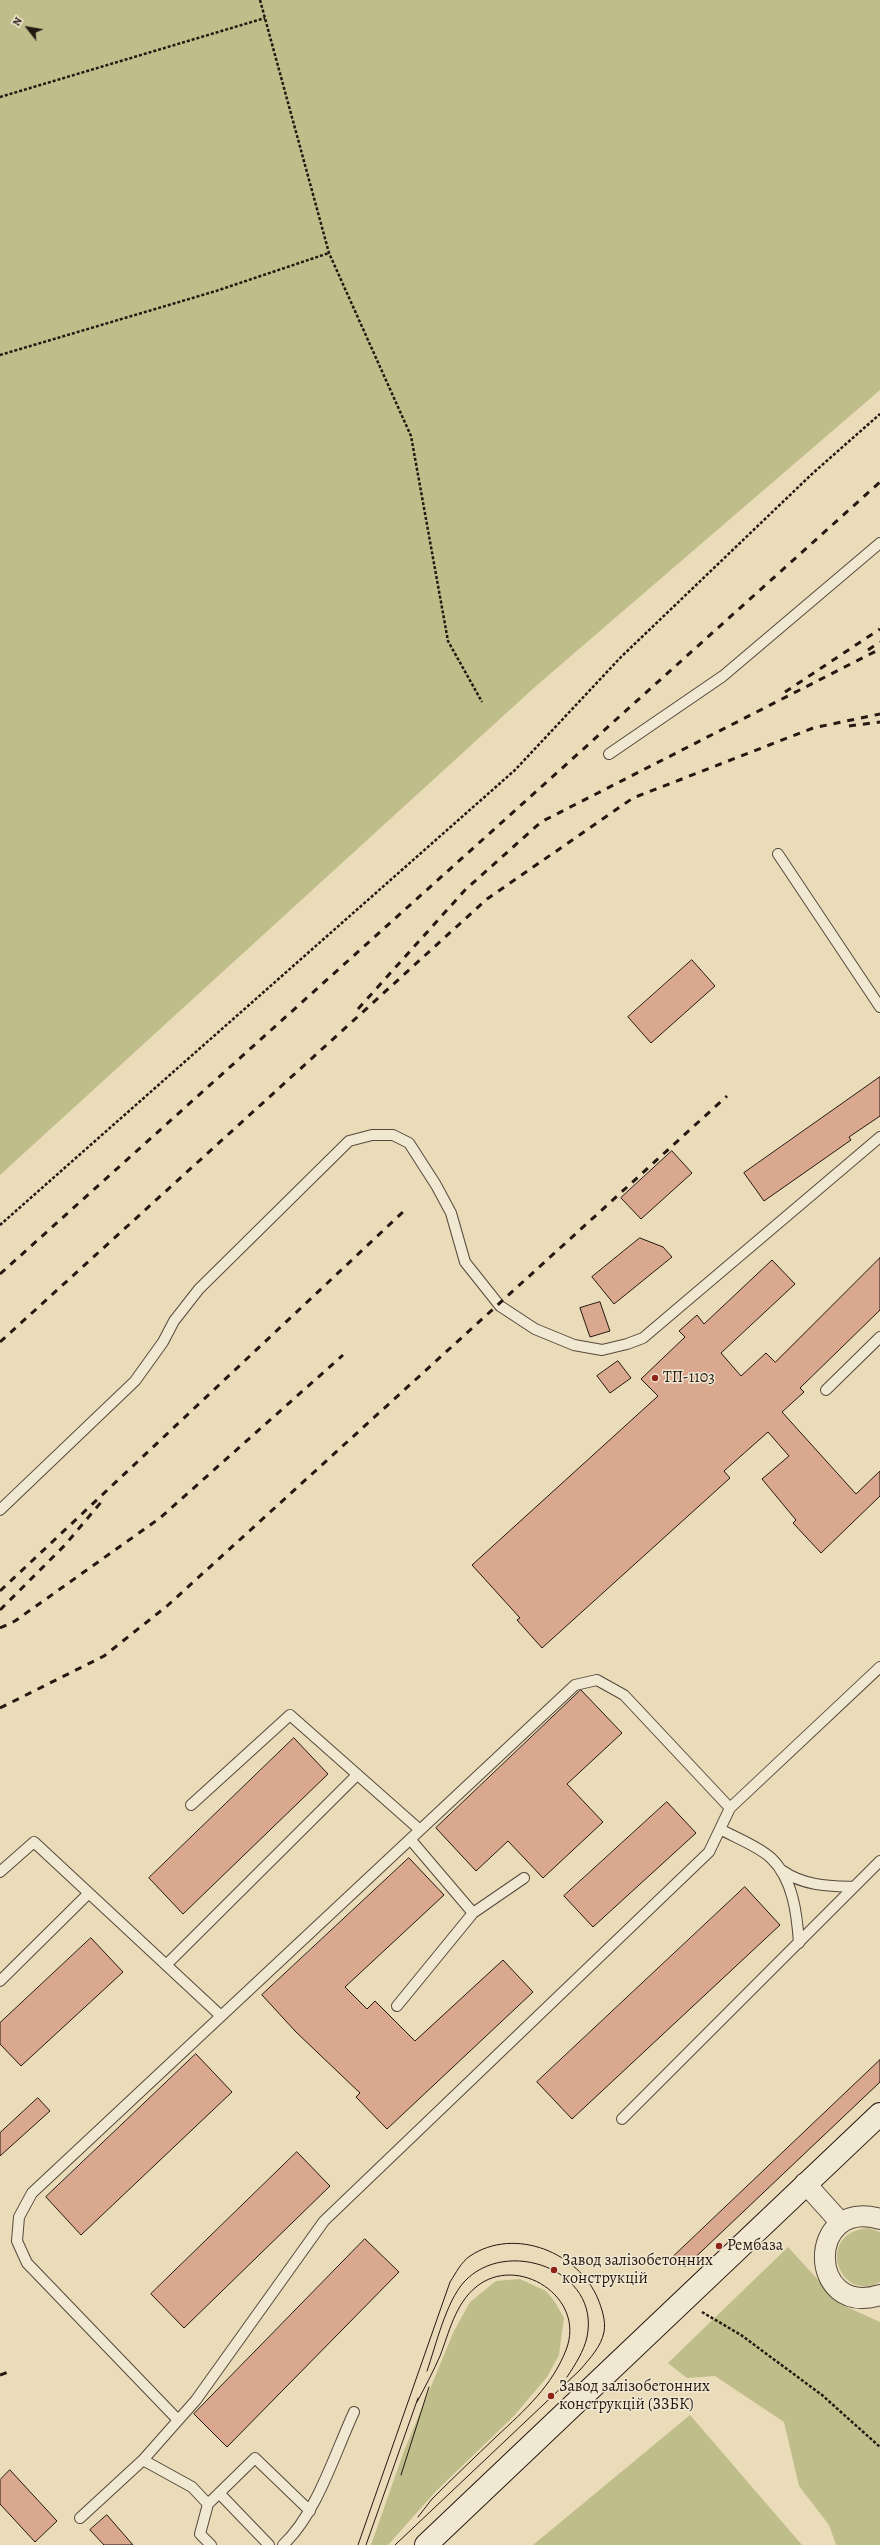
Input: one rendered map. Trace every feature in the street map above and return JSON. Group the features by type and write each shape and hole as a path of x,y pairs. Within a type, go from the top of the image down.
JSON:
{"main road":[{"path":"426,2545 880,2114"}],"street":[{"path":"806,2183 841,2224"},
{"path":"880,2219 861,2216 841,2224 833,2230 824,2250 826,2272 839,2290 848,2295 859,2298 880,2295"}],"lane":[{"path":"609,754 723,676 880,543"},
{"path":"778,854 880,1007"},
{"path":"0,1510 135,1381 191,1298 349,1141 372,1135 393,1135 409,1143 436,1185 450,1213 465,1262 500,1306 535,1329 574,1345 602,1350 627,1344 643,1338 880,1137"},
{"path":"826,1390 880,1337"},
{"path":"80,2518 143,2460 196,2400 324,2221 709,1852 730,1808 880,1667"},
{"path":"178,2420 27,2264 16,2241 19,2217 32,2193 575,1685 597,1680 624,1695 730,1808"},
{"path":"191,1805 290,1715 420,1830"},
{"path":"166,1965 357,1775"},
{"path":"720,1829 770,1857 783,1871 792,1877 824,1886 854,1887"},
{"path":"410,1839 473,1913"},
{"path":"0,1872 34,1842 221,2016"},
{"path":"622,2119 880,1861"},
{"path":"783,1871 798,1915 799,1943"},
{"path":"397,2006 473,1913 524,1878"},
{"path":"0,1981 89,1893"},
{"path":"282,2545 296,2532 310,2511 354,2412"},
{"path":"211,2545 200,2534 208,2504 255,2458 310,2511"},
{"path":"143,2460 192,2487 208,2504"},
{"path":"219,2493 269,2545"}],"path":[{"path":"260,0 329,253 411,436 448,641 482,702"},
{"path":"0,97 265,18"},
{"path":"0,355 216,291 329,253"},
{"path":"0,1225 515,770 621,657 813,473 880,414"},
{"path":"702,2312 741,2335 822,2394 880,2447"}],"shaded area":[{"path":"0,0 880,0 880,390 536,686 0,1175"},
{"path":"868,2228 880,2232 880,2282 865,2286 853,2284 844,2276 838,2265 837,2253 841,2242 851,2233"},
{"path":"788,2247 840,2304 880,2322 880,2545 836,2545 829,2525 799,2486 784,2422 715,2376 687,2378 668,2363"},
{"path":"520,2279 546,2291 555,2302 564,2318 559,2355 547,2377 513,2417 437,2490 388,2545 371,2545 404,2451 454,2331 470,2302 496,2281"},
{"path":"690,2415 802,2545 533,2545"}],"building":[{"path":"692,960 715,986 651,1043 628,1017"},
{"path":"880,1077 880,1116 849,1137 851,1140 764,1201 744,1173"},
{"path":"672,1151 692,1173 641,1219 621,1198"},
{"path":"640,1238 663,1247 672,1257 614,1304 592,1277"},
{"path":"880,1258 880,1310 800,1388 804,1392 782,1412 856,1494 880,1471 880,1496 821,1553 793,1523 796,1520 762,1479 789,1456 768,1432 724,1471 730,1478 542,1648 517,1620 520,1618 472,1565 658,1396 641,1379 685,1337 679,1331 697,1315 704,1324 772,1260 795,1284 721,1353 741,1376 766,1353 775,1362"},
{"path":"600,1302 610,1331 590,1337 580,1308"},
{"path":"618,1361 631,1378 610,1393 597,1376"},
{"path":"581,1690 622,1733 567,1784 603,1822 543,1878 508,1841 476,1871 436,1828"},
{"path":"294,1738 328,1774 183,1914 149,1878"},
{"path":"667,1802 696,1833 593,1927 564,1896"},
{"path":"409,1858 444,1895 345,1987 367,2009 375,2001 415,2041 503,1960 533,1992 387,2129 356,2097 360,2093 296,2032 262,1995"},
{"path":"745,1887 780,1925 572,2119 537,2082"},
{"path":"91,1938 123,1972 21,2066 0,2044 0,2023"},
{"path":"196,2054 232,2092 81,2235 46,2197"},
{"path":"880,2060 880,2082 685,2267 674,2256"},
{"path":"38,2098 50,2111 0,2156 0,2133"},
{"path":"297,2152 330,2186 184,2328 151,2294"},
{"path":"365,2239 399,2272 227,2447 194,2414"},
{"path":"10,2470 57,2521 35,2542 0,2504 0,2480"},
{"path":"107,2515 133,2545 104,2545 90,2530"}],"tram line":[{"path":"358,2545 450,2282 459,2268 470,2256 488,2247 506,2244 525,2244 544,2249 561,2257 576,2269 589,2283 598,2299 604,2324 603,2337 598,2347 580,2370 395,2545"},
{"path":"427,2371 447,2312 458,2290 464,2282 482,2268 503,2262 525,2262 546,2267 565,2278 580,2294 587,2314 587,2337 579,2358 567,2377"},
{"path":"417,2402 432,2374 458,2310 476,2287 492,2278 510,2275 528,2278 544,2286 558,2298 567,2313 570,2331 566,2350 553,2375 537,2397 432,2499 418,2517"},
{"path":"401,2475 429,2387"},
{"path":"366,2545 418,2398"}],"railway":[{"path":"0,1274 880,482"},
{"path":"785,692 880,629"},
{"path":"868,650 880,642"},
{"path":"358,1009 465,890 541,822 880,649"},
{"path":"0,1342 487,899 633,798 813,728 880,714"},
{"path":"849,726 880,722"},
{"path":"0,1708 104,1656 167,1606 727,1096"},
{"path":"0,1591 405,1210"},
{"path":"0,1628 15,1621 160,1518 343,1355"},
{"path":"0,1610 65,1545 102,1501"},
{"path":"0,2375 11,2371"}],"place":[{"name":"ТП-1103","path":"655,1378"},
{"name":"Рембаза","path":"719,2246"},
{"name":"Завод залізобетонних конструкцій","path":"554,2270"},
{"name":"Завод залізобетонних конструкцій (ЗЗБК)","path":"551,2396"}]}
